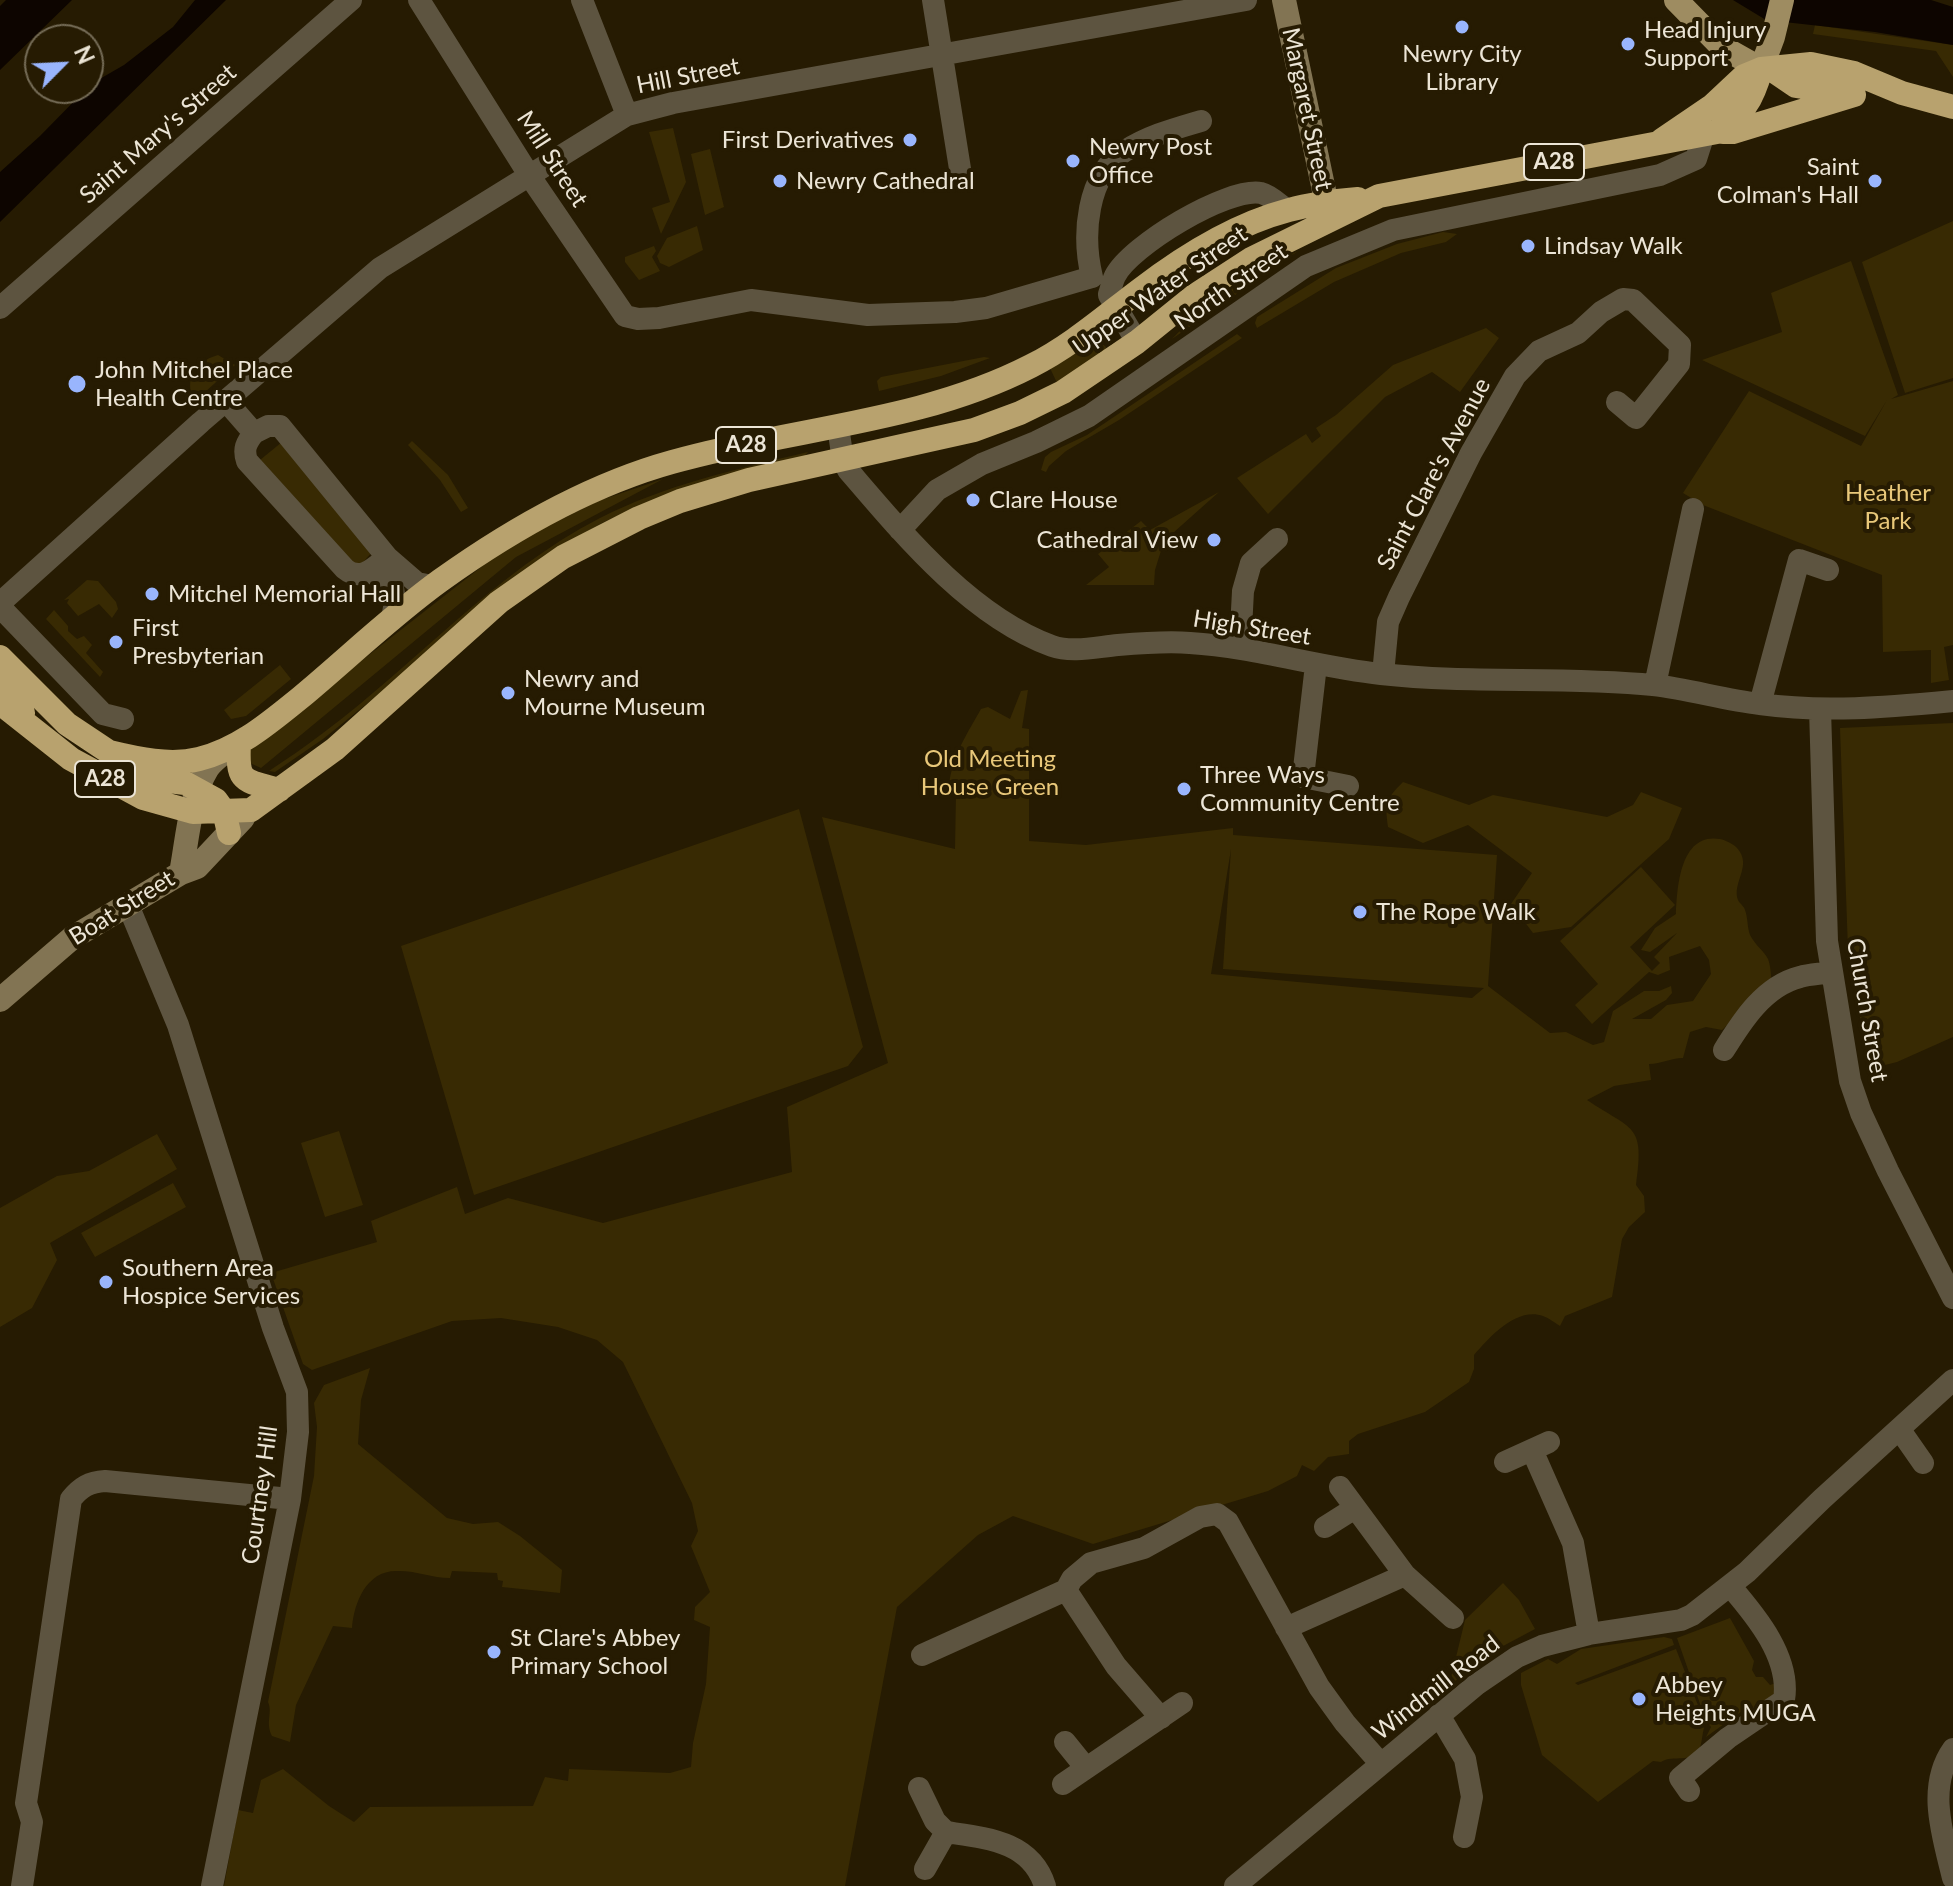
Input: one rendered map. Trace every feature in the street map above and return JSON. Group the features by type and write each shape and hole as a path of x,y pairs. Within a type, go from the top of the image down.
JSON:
{"highway":[{"name":"A28","path":"1766,69 1811,64 1854,73 1902,93 1953,107"},
{"name":"Upper Water Street","path":"843,461 974,430 1020,413 1063,392 1137,342 1194,296 1328,211 1379,196 1660,142 1705,129 1712,106 1744,76 1766,69"},
{"name":"A28","path":"1766,69 1796,86 1854,95 1902,93"},
{"name":"A28","path":"1705,129 1733,132 1854,95"},
{"name":"A28","path":"0,657 67,724 109,752 147,761 186,761 232,747 259,731 432,586 517,530 596,490 637,474 710,453 838,426 961,395 1029,367 1069,344 1112,301 1208,244 1287,210 1328,211"},
{"name":"A28","path":"0,703 71,759 112,782 143,798 196,801 226,822 251,810 335,749 499,602 563,557 680,501 749,480 843,461"},
{"path":"0,682 22,710 27,727"},
{"name":"A28","path":"0,714 27,727"},
{"path":"232,747 238,769 247,781 279,790"},
{"path":"109,752 144,778 185,783 196,801"}],"main road":[{"path":"1676,0 1722,47 1766,69 1782,0"}],"street":[{"name":"Saint Mary's Street","path":"0,308 351,0"},
{"name":"Mill Street","path":"419,0 529,175 625,316 659,318 751,300 868,315 955,312 986,308 1092,277"},
{"path":"582,0 627,115"},
{"path":"933,0 961,175"},
{"name":"Hill Street","path":"3,598 380,268 627,115 673,103 1246,0"},
{"name":"Margaret Street","path":"1284,0 1328,211"},
{"path":"1137,342 1112,301 1092,277 1088,221 1095,189 1108,166 1123,152 1157,134 1201,121"},
{"name":"North Street","path":"900,530 937,490 982,464 1089,416 1306,266 1393,230 1660,175 1696,159 1705,129"},
{"path":"1112,301 1115,275 1171,225 1238,195 1262,193 1287,210"},
{"name":"Saint Clare's Avenue","path":"1383,674 1388,622 1399,597 1471,453 1515,376 1539,351 1578,333 1601,312 1623,299 1633,300 1680,345 1679,364 1636,418 1617,402"},
{"path":"226,401 254,433"},
{"path":"378,564 360,575 345,569 247,461 244,452 246,442 254,433 268,426 280,426 378,564 393,588 395,601 392,620"},
{"name":"High Street","path":"838,426 843,461 848,470 900,530 990,614 1055,647 1075,650 1173,642 1240,648 1316,665 1383,674 1655,685 1760,704 1820,709 1863,709 1953,701"},
{"path":"1655,685 1693,509"},
{"path":"1240,648 1243,591 1251,563 1277,539"},
{"path":"1760,704 1799,560 1828,570"},
{"path":"378,564 417,583 432,586"},
{"path":"3,598 103,714 123,719"},
{"path":"1316,665 1303,777 1348,786"},
{"name":"Church Street","path":"1820,709 1827,941 1850,1081 1861,1113 1953,1298"},
{"name":"Boat Street","path":"4,990 72,938 181,873 196,801 208,766 232,747"},
{"path":"181,873 197,867 226,822"},
{"name":"Courtney Hill","path":"128,905 178,1025 273,1328 297,1392 298,1432 290,1499 212,1886"},
{"path":"1724,1050 1748,1012 1775,990 1797,977 1831,972"},
{"name":"Windmill Road","path":"1235,1886 1439,1715 1517,1657 1542,1646 1589,1634 1681,1620 1731,1587 1953,1380"},
{"path":"1900,1430 1923,1463"},
{"path":"1505,1462 1540,1446 1573,1543 1589,1634"},
{"path":"22,1886 32,1822 26,1803 71,1499 79,1489 93,1481 290,1499"},
{"path":"1340,1487 1405,1575 1453,1618"},
{"path":"1325,1527 1355,1508"},
{"path":"922,1655 1066,1590 1072,1579 1091,1563 1144,1548 1200,1517 1217,1514 1228,1522 1319,1687 1381,1764"},
{"path":"1286,1628 1405,1575"},
{"path":"1689,1791 1680,1778 1728,1738 1784,1700 1782,1671 1774,1649 1748,1607 1731,1587"},
{"path":"1066,1590 1116,1666 1161,1718"},
{"path":"1063,1784 1182,1703"},
{"path":"1439,1715 1465,1759 1472,1797 1464,1837"},
{"path":"1065,1742 1086,1768"},
{"path":"1953,1749 1944,1761 1938,1789 1941,1828 1953,1878"},
{"path":"919,1788 935,1821 946,1832 991,1838 1034,1860 1045,1886"},
{"path":"925,1869 946,1832"}],"green space":[{"path":"1815,25 1953,45 1953,77 1936,51 1813,34"},
{"path":"673,128 686,182 661,234 652,208 670,202 649,132"},
{"path":"710,149 724,207 705,215 691,154"},
{"path":"1953,221 1953,378 1905,393 1862,262"},
{"path":"697,226 703,250 669,267 660,263 657,256 667,238"},
{"path":"1443,232 1457,234 1446,242 1401,253 1334,282 1257,328 1257,317 1336,268 1397,244"},
{"path":"654,246 656,251 652,257 660,271 639,280 625,262 625,257"},
{"path":"1298,251 1172,339 1231,290"},
{"name":"Heather Park","path":"1851,261 1898,395 1891,399 1953,381 1953,645 1944,647 1949,680 1931,683 1931,650 1883,652 1882,575 1703,505 1683,493 1749,391 1861,446 1887,400 1865,436 1702,360 1782,332 1771,293"},
{"path":"1486,328 1499,338 1460,392 1432,372 1385,397 1268,514 1237,478 1306,434 1312,443 1321,436 1316,428 1336,415 1393,365"},
{"path":"1237,334 1242,338 1119,420 1066,451 1046,472 1041,470 1045,457 1051,452 1087,435"},
{"path":"1098,340 1106,347 1104,354 1057,383 1050,368"},
{"path":"218,355 235,365 194,402 190,386 193,372 203,362"},
{"path":"990,358 941,376 879,391 877,381 881,377"},
{"path":"412,441 448,475 468,508 461,512 440,480 408,445"},
{"path":"282,442 372,552 359,567 354,568 260,460"},
{"path":"808,452 804,457 646,503 602,523 533,565 486,600 323,739 275,772 269,771 358,706 491,591 562,540 600,518 650,496 702,479"},
{"path":"663,479 516,557 261,768 250,763 250,748 508,546 598,501"},
{"path":"1219,492 1164,541 1154,585 1086,585 1109,567 1098,554 1141,521 1150,530"},
{"path":"87,580 98,581 116,602 118,609 112,618 99,604 78,616 67,603 69,599 64,600"},
{"path":"54,610 68,626 68,631 77,639 84,636 92,645 86,653 103,672 100,677 46,619"},
{"path":"280,665 291,679 246,716 231,719 224,710"},
{"name":"Old Meeting House Green","path":"1028,690 1022,728 1029,729 1029,841 1086,845 1233,828 1233,835 1497,855 1488,986 1550,1033 1566,1032 1593,1045 1604,1042 1613,1011 1644,991 1659,991 1671,986 1672,993 1666,1000 1632,1019 1651,1019 1667,1005 1693,1001 1711,974 1709,960 1700,946 1669,957 1670,970 1658,975 1649,972 1592,1024 1575,1005 1598,984 1560,941 1641,867 1675,905 1630,947 1652,971 1660,963 1654,957 1677,933 1650,952 1641,950 1655,928 1676,914 1680,877 1689,853 1696,844 1707,839 1720,839 1736,847 1743,858 1737,888 1738,900 1745,910 1750,935 1768,959 1771,978 1762,992 1722,1030 1706,1027 1690,1032 1683,1058 1649,1064 1651,1080 1614,1086 1587,1100 1625,1124 1637,1139 1639,1150 1636,1185 1644,1196 1645,1212 1629,1227 1622,1239 1612,1297 1565,1316 1560,1326 1533,1314 1504,1325 1474,1355 1474,1369 1469,1382 1425,1412 1358,1434 1349,1441 1349,1454 1328,1457 1314,1471 1302,1465 1297,1476 1268,1491 1093,1544 1013,1516 978,1535 897,1607 845,1886 224,1886 238,1810 253,1813 261,1780 283,1769 354,1822 370,1807 533,1806 545,1777 568,1781 569,1769 670,1773 691,1767 706,1684 710,1627 694,1620 695,1607 710,1592 691,1546 698,1531 692,1503 623,1362 597,1340 558,1327 501,1318 452,1321 312,1370 303,1364 271,1273 377,1242 371,1221 457,1187 465,1214 508,1198 603,1223 792,1172 787,1107 888,1063 822,817 955,849 956,793 948,793 959,749 981,709 988,707 1010,719 1021,691","holes":["1231,849 1223,969 1484,988 1472,998 1211,974"]},
{"path":"1953,723 1953,1037 1897,1062 1869,1069 1848,950 1840,728"},
{"path":"1403,782 1469,805 1493,795 1607,817 1633,805 1641,792 1682,808 1669,839 1571,927 1533,933 1511,904 1532,873 1468,825 1423,843 1388,827 1388,802"},
{"path":"799,809 863,1047 848,1066 474,1195 401,946"},
{"path":"339,1131 363,1205 325,1217 301,1143"},
{"path":"157,1134 177,1169 50,1243 57,1260 32,1308 0,1327 0,1208 57,1176 89,1171"},
{"path":"173,1183 186,1207 95,1257 81,1233"},
{"path":"370,1368 361,1400 358,1444 447,1518 473,1524 498,1522 520,1536 562,1570 560,1593 502,1587 503,1581 498,1580 497,1573 452,1571 450,1578 399,1571 378,1575 359,1598 352,1628 333,1626 296,1705 290,1742 272,1736 268,1702 314,1476 317,1427 314,1403 324,1385"},
{"path":"1503,1583 1519,1600 1535,1629 1490,1653 1449,1686 1465,1620"},
{"path":"1730,1618 1754,1661 1752,1670 1756,1677 1763,1677 1770,1685 1776,1683 1776,1692 1756,1709 1745,1709 1706,1737 1711,1727 1706,1721 1677,1638"},
{"path":"1664,1637 1672,1639 1674,1645 1575,1683 1578,1685 1676,1649 1701,1713 1696,1715 1704,1728 1700,1748 1692,1757 1653,1761 1598,1802 1542,1755 1521,1685 1521,1673 1548,1659 1557,1664 1581,1649"}],"shaded area":[{"path":"6,0 72,0 47,24 24,24 24,47 0,70 0,6"},
{"path":"195,0 226,0 0,222 0,172 71,104 104,104 104,77 173,27"},
{"path":"1733,0 1931,0 1953,7 1953,45 1875,32 1766,20"}],"place":[{"name":"Newry City Library","path":"1462,27"},
{"name":"Head Injury Support","path":"1628,44"},
{"name":"First Derivatives","path":"910,140"},
{"name":"Newry Post Office","path":"1073,161"},
{"name":"Newry Cathedral","path":"780,181"},
{"name":"Saint Colman's Hall","path":"1875,181"},
{"name":"Lindsay Walk","path":"1528,246"},
{"name":"John Mitchel Place Health Centre","path":"77,384"},
{"name":"Clare House","path":"973,500"},
{"name":"Cathedral View","path":"1214,540"},
{"name":"Mitchel Memorial Hall","path":"152,594"},
{"name":"First Presbyterian","path":"116,642"},
{"name":"Newry and Mourne Museum","path":"508,693"},
{"name":"Three Ways Community Centre","path":"1184,789"},
{"name":"The Rope Walk","path":"1360,912"},
{"name":"Southern Area Hospice Services","path":"106,1282"},
{"name":"St Clare's Abbey Primary School","path":"494,1652"},
{"name":"Abbey Heights MUGA","path":"1639,1699"}]}
